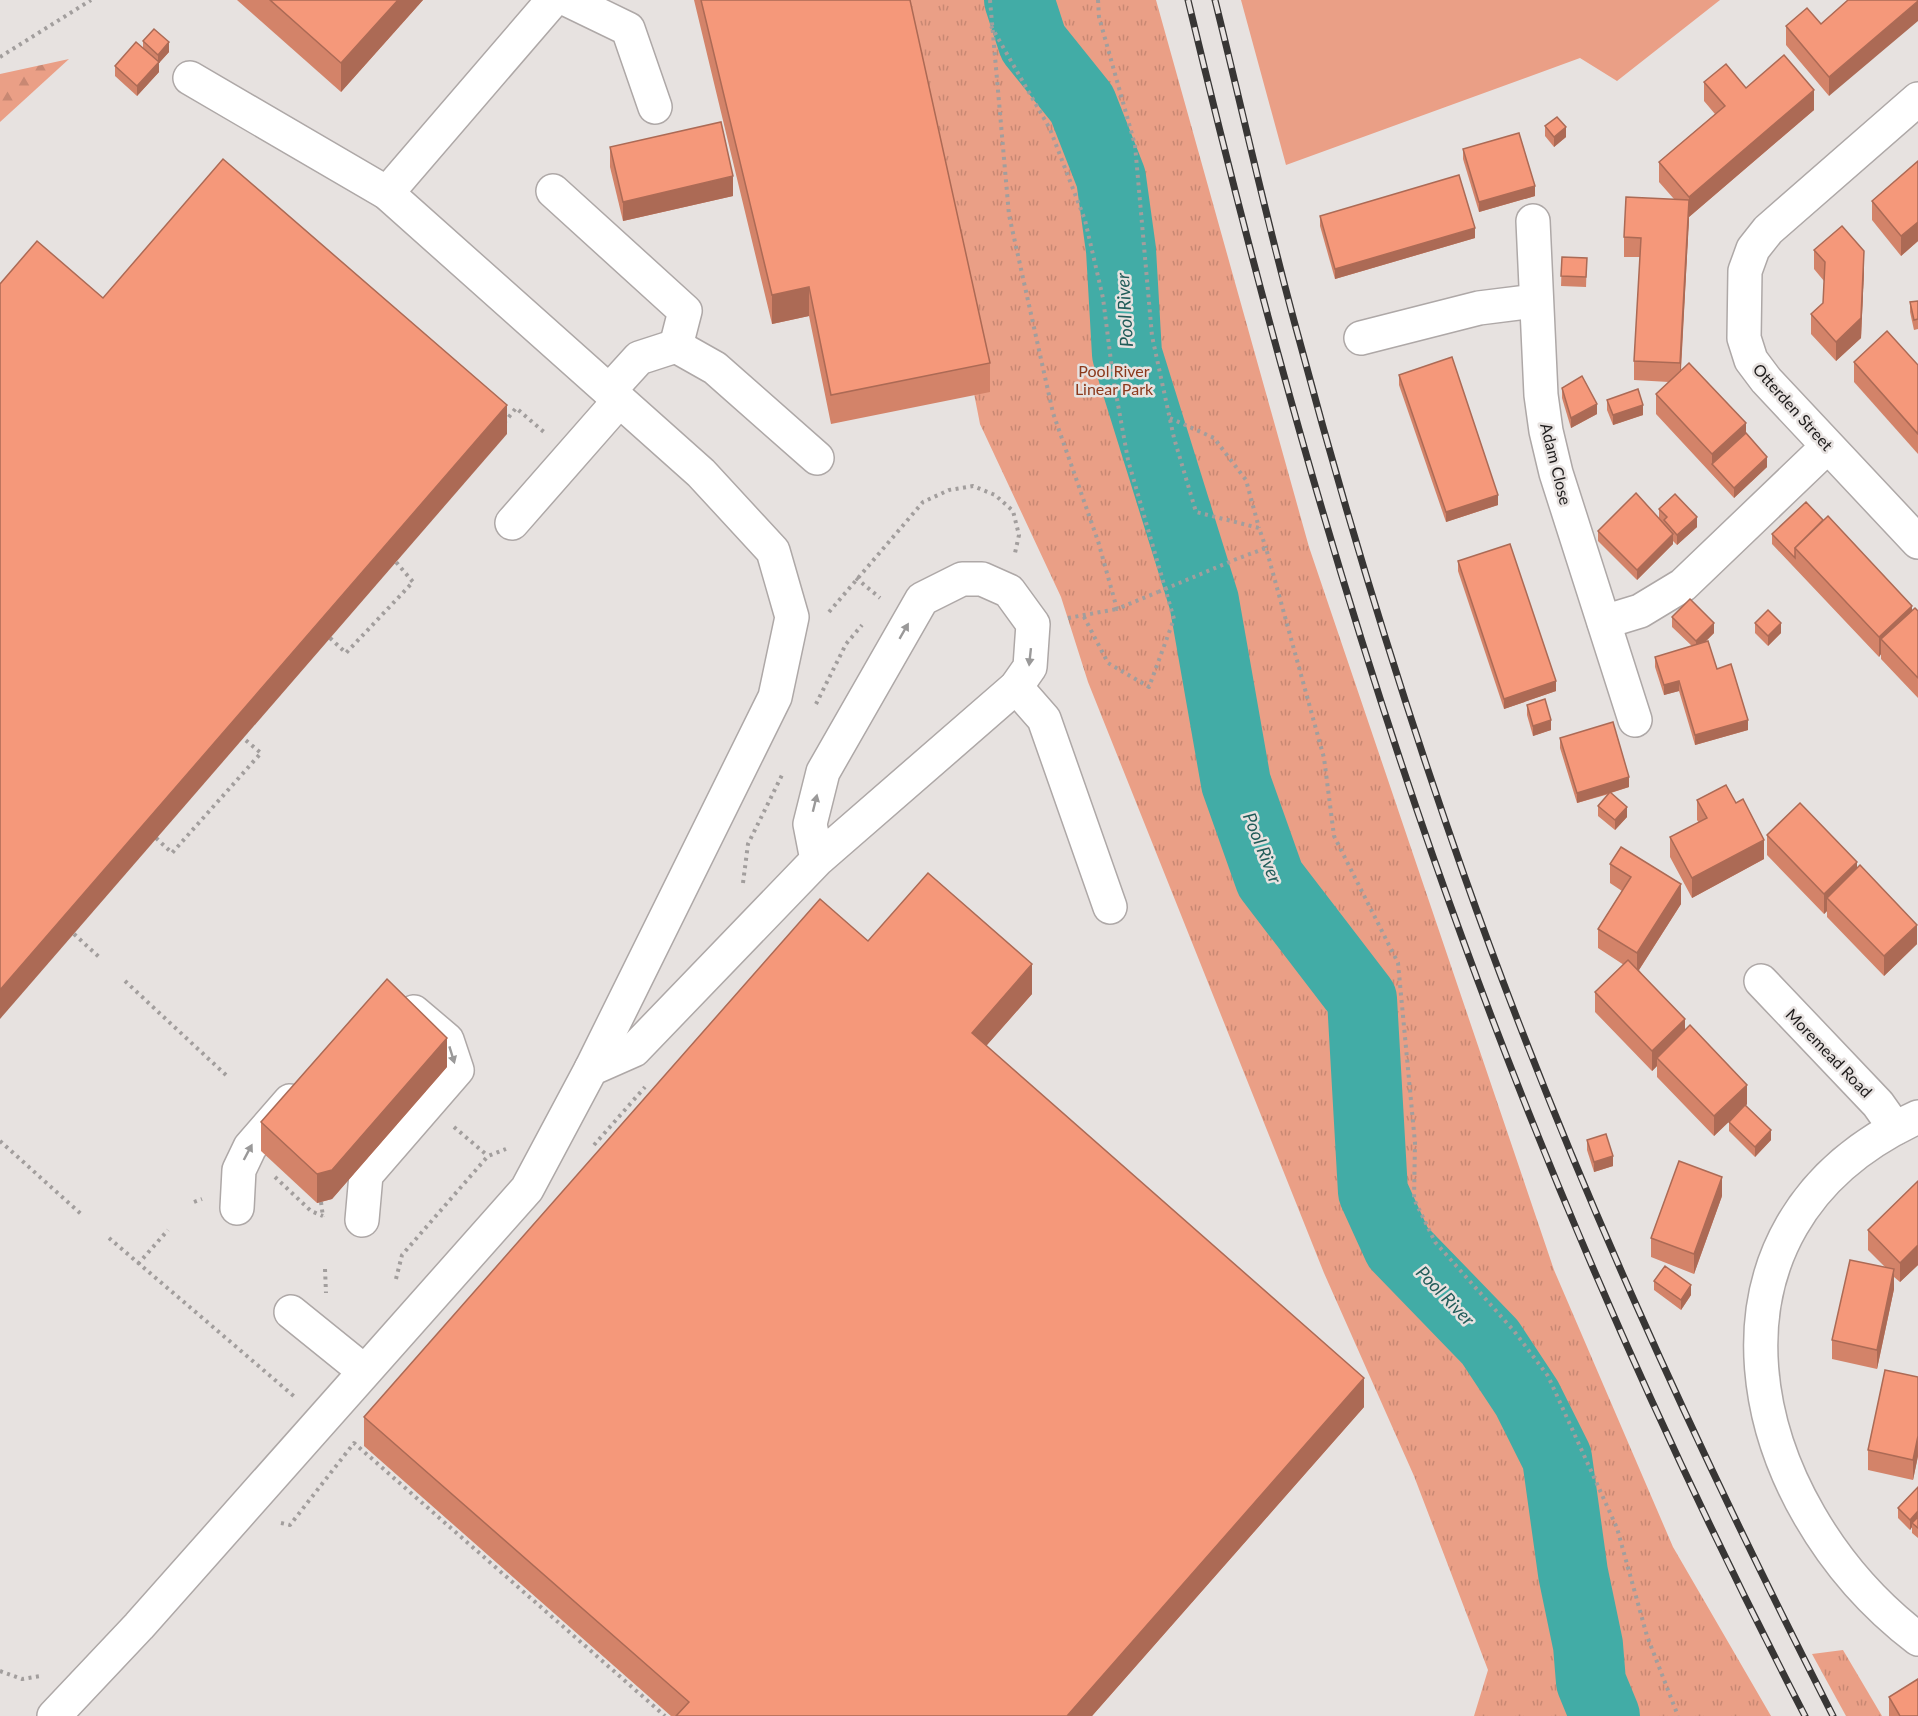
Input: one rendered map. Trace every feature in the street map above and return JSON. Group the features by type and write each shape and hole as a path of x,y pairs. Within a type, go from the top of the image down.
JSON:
{"street":[{"path":"387,193 553,0"},
{"path":"568,0 628,29 655,106"},
{"path":"54,1716 139,1626 527,1189 591,1070 776,697 792,617 773,551 701,473 387,193 190,78"},
{"name":"Otterden Street","path":"1918,99 1768,230 1753,249 1745,271 1744,338 1751,360 1766,380 1918,542"},
{"path":"553,191 685,311 676,346"},
{"name":"Adam Close","path":"1533,221 1536,301 1546,431 1556,473 1635,720"},
{"path":"1361,338 1479,308 1536,301"},
{"path":"512,523 614,396 639,358 676,346 715,368 817,458"},
{"path":"1604,622 1640,611 1683,585 1827,447"},
{"path":"591,1070 634,1050 817,860 1016,687 1030,667 1033,624 1009,591 981,579 962,579 922,599 823,772 810,824 817,860"},
{"path":"1016,687 1044,719 1110,907"},
{"name":"Moremead Road","path":"1761,981 1878,1104 1906,1122 1833,1173 1808,1199 1790,1227 1768,1288 1761,1326 1762,1371 1765,1407 1773,1439 1788,1477 1809,1516 1858,1586 1888,1616 1918,1639"},
{"path":"362,1220 366,1174 457,1070 447,1040 402,1002 391,1000"},
{"path":"237,1208 239,1170 250,1147 309,1079"},
{"path":"291,1312 364,1371"}],"path":[{"path":"0,57 91,0"},
{"path":"990,0 1009,215 1053,412 1098,541 1118,609"},
{"path":"1098,0 1100,16 1135,145 1149,314 1169,418 1196,512 1259,528"},
{"path":"992,26 1050,129 1085,220 1103,298 1113,377 1128,460 1174,619 1149,687 1108,663 1083,615"},
{"path":"500,428 516,408 549,437"},
{"path":"1169,418 1214,438 1246,480 1324,758 1334,836 1398,963 1415,1143 1414,1198 1435,1242 1514,1331 1548,1377 1617,1528 1647,1636 1678,1716"},
{"path":"826,614 923,502 949,490 973,486 995,495 1013,512 1020,535 1013,560"},
{"path":"1033,624 1118,609 1266,548"},
{"path":"330,638 346,653 413,582 396,562"},
{"path":"856,578 883,600 889,592"},
{"path":"815,707 846,644 868,618"},
{"path":"156,838 172,853 261,753 243,738"},
{"path":"742,894 748,844 784,770"},
{"path":"74,934 99,957"},
{"path":"125,981 227,1076"},
{"path":"592,1147 646,1086"},
{"path":"449,1123 488,1156"},
{"path":"0,1142 81,1214"},
{"path":"394,1285 402,1255 488,1156 511,1148"},
{"path":"273,1175 310,1211 323,1218 321,1202"},
{"path":"138,1264 168,1230"},
{"path":"109,1238 296,1398 292,1407"},
{"path":"325,1269 326,1298"},
{"path":"284,1513 278,1522 290,1526 362,1434"},
{"path":"354,1443 665,1716"}],"green space":[{"name":"Pool River Linear Park","path":"897,0 1156,0 1309,547 1554,1270 1673,1547 1771,1716 1474,1716 1488,1670 1414,1476 1324,1273 1088,682 1061,597 980,424"},
{"path":"1241,0 1720,0 1617,81 1580,58 1286,165"},
{"path":"69,59 0,122 0,74"},
{"path":"1843,1650 1882,1716 1846,1716 1812,1654"}],"building":[{"path":"270,0 398,0 341,63"},
{"path":"701,0 910,0 990,363 831,395 809,287 772,295"},
{"path":"1848,0 1918,1 1829,77 1786,26 1807,8 1821,24"},
{"path":"154,29 169,42 158,55 143,41"},
{"path":"136,42 159,62 137,86 115,66"},
{"path":"1784,55 1814,90 1689,197 1659,162 1725,106 1704,82 1726,64 1746,88"},
{"path":"1557,117 1566,127 1554,137 1545,126"},
{"path":"721,122 733,176 623,202 610,147"},
{"path":"1519,133 1535,186 1479,202 1463,149"},
{"path":"223,159 507,405 0,990 0,284 37,241 103,298"},
{"path":"1918,161 1918,222 1901,236 1872,201"},
{"path":"1459,175 1475,228 1335,269 1320,216"},
{"path":"1626,197 1689,200 1680,363 1634,361 1641,238 1624,237"},
{"path":"1842,226 1864,251 1861,318 1836,342 1811,314 1823,303 1825,262 1814,250"},
{"path":"1562,257 1587,258 1586,277 1561,276"},
{"path":"1918,301 1918,319 1914,320 1910,302"},
{"path":"1887,331 1918,365 1918,434 1854,362"},
{"path":"1452,357 1498,495 1446,512 1399,375"},
{"path":"1689,363 1746,423 1712,454 1656,394"},
{"path":"1582,376 1597,404 1571,418 1562,388"},
{"path":"1638,389 1643,405 1613,415 1607,400"},
{"path":"1746,433 1767,457 1734,488 1712,464"},
{"path":"1636,493 1673,534 1637,570 1598,531"},
{"path":"1675,494 1697,517 1677,535 1664,520 1667,517 1659,509"},
{"path":"1806,502 1823,520 1795,548 1795,558 1772,534"},
{"path":"1828,516 1912,606 1879,637 1795,548"},
{"path":"1510,544 1556,681 1504,699 1458,561"},
{"path":"1690,599 1714,623 1696,641 1672,617"},
{"path":"1915,608 1918,611 1918,678 1881,639"},
{"path":"1768,610 1781,623 1768,636 1755,623"},
{"path":"1708,641 1717,669 1731,664 1748,720 1695,735 1679,681 1664,685 1655,657"},
{"path":"1545,699 1551,720 1533,726 1527,705"},
{"path":"1613,722 1629,777 1577,793 1560,738"},
{"path":"1726,785 1736,803 1743,799 1764,840 1692,878 1670,837 1707,818 1697,800"},
{"path":"1610,792 1627,807 1615,820 1598,806"},
{"path":"1800,803 1857,862 1824,894 1767,835"},
{"path":"1621,847 1681,884 1637,953 1598,929 1631,877 1610,864"},
{"path":"1860,865 1917,925 1884,956 1827,898"},
{"path":"928,873 1032,964 972,1033 1364,1378 1067,1716 676,1716 689,1702 364,1417 820,899 868,941"},
{"path":"1628,960 1685,1019 1652,1051 1595,992"},
{"path":"387,979 447,1038 332,1170 317,1174 261,1122"},
{"path":"1690,1025 1747,1085 1714,1116 1657,1058"},
{"path":"1745,1105 1771,1130 1755,1147 1729,1122"},
{"path":"1606,1134 1613,1156 1594,1162 1587,1140"},
{"path":"1679,1161 1722,1177 1694,1254 1651,1238"},
{"path":"1918,1181 1918,1245 1900,1263 1868,1230"},
{"path":"1850,1260 1894,1269 1877,1350 1832,1340"},
{"path":"1665,1266 1691,1285 1681,1300 1654,1281"},
{"path":"1885,1370 1918,1377 1918,1436 1913,1460 1868,1450"},
{"path":"1918,1487 1918,1511 1910,1520 1898,1508"},
{"path":"1918,1517 1918,1528 1912,1523"},
{"path":"1918,1679 1918,1716 1900,1716 1889,1697"}],"waterway":[{"name":"Pool River","path":"1019,0 1033,43 1082,104 1111,178 1121,250 1127,354 1204,601 1236,783 1270,879 1362,999 1373,1192 1398,1247 1490,1342 1527,1398 1557,1458 1573,1573 1588,1645 1591,1682 1605,1716"}],"railway":[{"path":"1188,0 1247,238 1312,475 1384,710 1464,943 1540,1140 1622,1335 1711,1527 1805,1716"},
{"path":"1215,0 1277,255 1336,474 1397,676 1464,875 1545,1090 1635,1302 1731,1510 1833,1716"}]}
